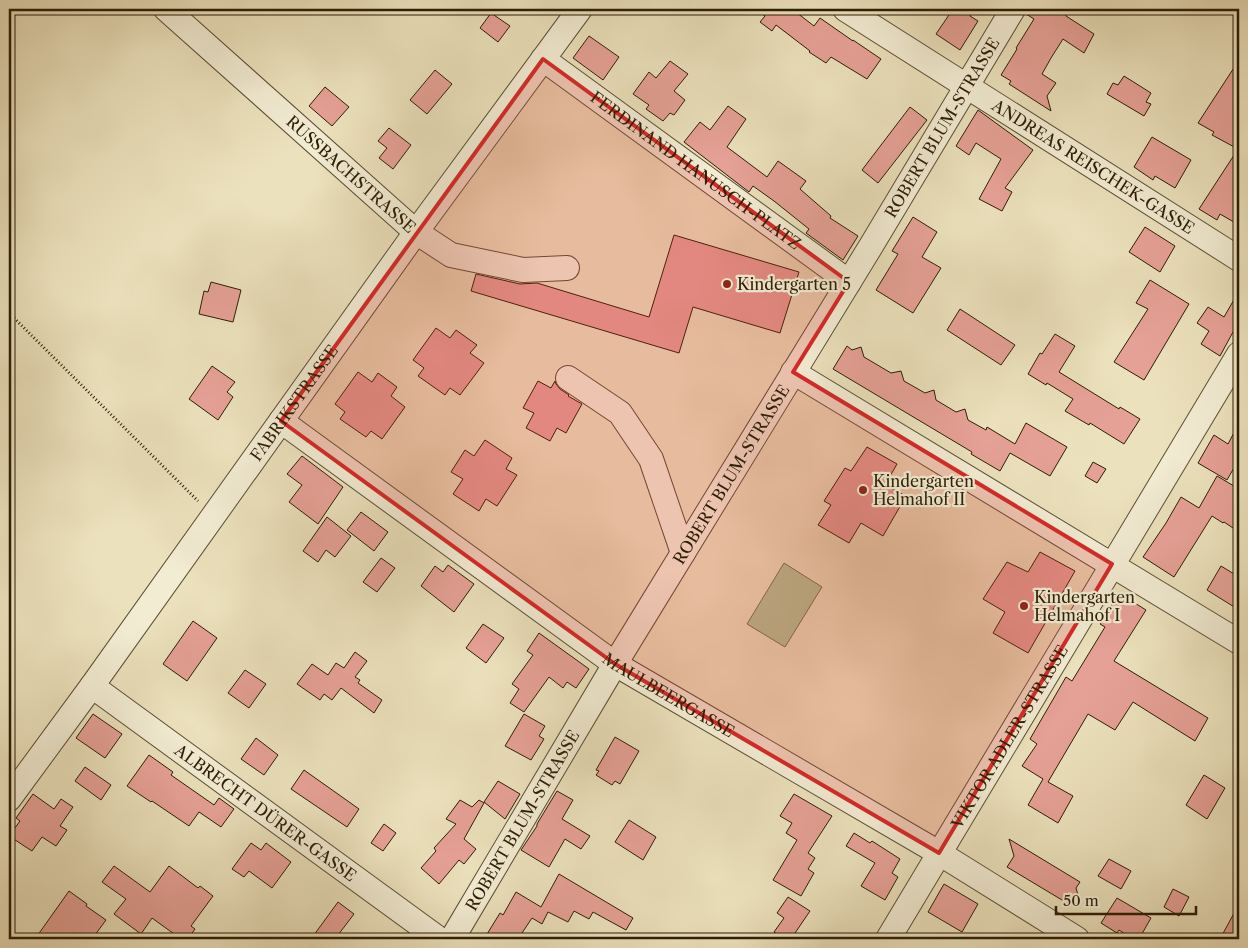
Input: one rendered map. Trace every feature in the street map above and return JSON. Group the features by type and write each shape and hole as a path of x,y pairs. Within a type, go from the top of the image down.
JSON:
{"street":[{"name":"RUSSBACHSTRASSE","path":"166,9 416,232 452,255 523,270 567,268"},
{"name":"FABRIKSTRASSE","path":"9,799 92,686 416,232 580,9"},
{"name":"ANDREAS REISCHEK-GASSE","path":"845,9 1239,259"},
{"name":"ROBERT BLUM-STRASSE","path":"452,939 615,664 849,282 1013,9"},
{"name":"FERDINAND HANUSCH-PLATZ","path":"543,59 849,282"},
{"name":"VIKTOR ADLER-STRASSE","path":"888,939 1239,354"},
{"path":"794,372 1239,642"},
{"path":"568,378 620,413 651,459 683,553"},
{"name":"MAULBEERGASSE","path":"281,421 615,664 939,853 1077,939"},
{"name":"ALBRECHT DÜRER-GASSE","path":"92,686 439,939"}],"path":[{"path":"9,313 212,516"}],"highlighted area":[{"path":"543,59 849,282 793,372 1112,564 939,853 615,664 281,421"}],"green space":[{"path":"784,563 822,587 785,647 747,624"}],"building":[{"path":"756,9 792,9 814,26 820,18 881,59 867,79 831,57 826,63 809,52 776,25 772,31 760,22 765,16"},
{"path":"953,9 974,9 970,16 978,21 960,50 936,34"},
{"path":"1027,9 1058,9 1094,34 1084,53 1063,39 1042,74 1056,83 1047,96 1051,111 1009,84 1011,81 1001,75 1034,19 1026,14"},
{"path":"491,13 510,26 498,42 480,28"},
{"path":"589,36 619,57 603,80 573,58"},
{"path":"1239,60 1239,225 1220,214 1217,220 1199,209 1238,149 1212,135 1214,132 1198,123"},
{"path":"670,61 688,74 674,91 685,100 674,115 670,113 663,121 646,109 649,105 633,94 649,72 656,78"},
{"path":"435,70 452,84 427,114 410,100"},
{"path":"1124,76 1151,93 1146,102 1151,104 1144,116 1107,94 1113,83 1118,85"},
{"path":"325,87 349,107 332,126 309,106"},
{"path":"728,106 746,119 727,147 767,177 778,161 806,181 800,189 831,216 830,218 858,236 843,260 806,233 809,229 774,201 753,186 749,192 684,142 700,122 710,130"},
{"path":"910,107 927,120 878,183 862,170"},
{"path":"978,110 1033,150 1005,188 1012,192 1002,211 979,199 1001,159 976,143 969,155 956,146"},
{"path":"389,128 411,145 393,169 379,158 387,148 378,141"},
{"path":"1152,137 1191,160 1175,188 1155,176 1153,180 1134,167"},
{"path":"913,217 937,232 922,257 941,268 913,313 876,290 898,254 892,251"},
{"path":"1145,227 1175,246 1160,272 1129,252"},
{"path":"674,235 799,272 780,333 693,307 679,353 471,291 476,274 520,284 537,283 649,317"},
{"path":"1150,280 1189,304 1144,380 1114,362 1148,309 1136,303"},
{"path":"211,282 241,290 233,322 199,314 204,291 208,292"},
{"path":"1239,291 1239,335 1233,332 1220,356 1201,344 1209,331 1197,323 1208,307 1224,317"},
{"path":"960,309 1015,345 1001,365 947,330"},
{"path":"436,328 450,338 456,330 477,345 470,353 484,363 460,395 450,388 445,395 418,376 424,368 413,360"},
{"path":"1055,334 1075,346 1059,372 1119,409 1120,407 1140,419 1124,444 1090,423 1089,425 1065,411 1073,399 1028,374 1040,353 1042,354"},
{"path":"847,346 852,350 861,347 864,357 891,373 901,371 904,381 925,393 934,390 936,400 956,412 965,409 968,420 986,430 987,427 1015,444 1026,423 1067,447 1050,476 1010,453 1000,471 971,454 972,452 833,369"},
{"path":"212,366 235,382 227,392 233,397 218,420 189,399"},
{"path":"358,372 372,382 378,373 397,387 391,396 405,407 382,439 371,431 366,437 340,419 345,412 335,404"},
{"path":"538,381 551,388 555,381 568,396 582,404 566,433 557,428 550,441 526,428 534,413 523,408"},
{"path":"1239,423 1239,459 1227,480 1198,463 1214,435 1228,444"},
{"path":"485,440 512,458 506,469 517,475 497,506 486,499 479,511 453,494 463,479 451,472 465,450 474,456"},
{"name":"Kindergarten Helmahof II","path":"867,447 897,464 885,485 906,496 883,536 861,523 849,543 818,525 831,505 824,501 845,468 851,471"},
{"path":"302,456 343,487 318,524 289,502 302,485 287,474"},
{"path":"1093,462 1106,469 1097,483 1085,476"},
{"path":"1217,476 1239,489 1239,532 1212,516 1174,577 1143,557 1181,497 1199,508"},
{"path":"361,512 388,532 374,551 347,530"},
{"path":"327,517 351,536 335,557 326,550 318,562 303,551"},
{"name":"Kindergarten Helmahof I","path":"1040,552 1075,571 1028,653 993,633 1005,612 983,599 1007,562 1028,572"},
{"path":"381,558 395,568 377,592 363,582"},
{"path":"448,565 474,584 454,612 421,586 435,566 443,572"},
{"path":"1221,566 1239,577 1239,610 1207,590"},
{"path":"1119,593 1146,610 1114,661 1208,718 1195,741 1133,702 1115,730 1088,714 1048,782 1073,796 1058,823 1028,805 1043,779 1022,766 1037,744 1030,739 1066,677 1072,681 1105,627 1100,624"},
{"path":"193,621 217,638 187,681 163,664"},
{"path":"483,624 504,638 486,663 466,648"},
{"path":"539,633 589,669 576,688 567,682 563,688 549,677 524,712 510,703 519,689 512,684 533,655 527,651"},
{"path":"355,652 367,661 355,677 360,680 358,683 382,700 374,713 341,688 332,700 324,694 320,700 297,684 312,664 328,675 336,663 344,668"},
{"path":"245,670 266,684 249,708 228,693"},
{"path":"93,714 122,734 105,758 76,738"},
{"path":"524,714 545,726 539,736 544,739 531,760 505,746"},
{"path":"615,737 639,751 620,784 615,781 612,785 596,775 599,771 596,770"},
{"path":"256,738 278,755 264,775 241,759"},
{"path":"149,755 173,772 171,775 214,805 219,798 234,809 221,827 199,812 189,826 127,786"},
{"path":"85,767 111,785 101,800 75,781"},
{"path":"304,770 359,809 347,827 291,789"},
{"path":"1204,775 1225,788 1207,819 1186,805"},
{"path":"498,781 520,794 505,819 484,802"},
{"path":"557,791 573,800 562,819 590,836 581,849 565,839 549,867 521,850"},
{"path":"33,794 54,809 61,799 73,807 60,826 67,830 56,846 42,837 32,851 9,836 20,821 16,818"},
{"path":"794,794 832,816 808,853 815,858 808,869 814,873 801,896 773,880 797,840 786,833 792,823 780,816"},
{"path":"460,800 472,807 479,800 484,803 464,839 476,849 464,864 459,860 439,884 421,868 436,851 434,848 456,824 446,819"},
{"path":"629,820 656,837 643,860 615,842"},
{"path":"384,824 396,833 383,851 371,843"},
{"path":"854,833 870,843 872,841 900,859 892,873 898,877 885,900 861,886 875,863 846,846"},
{"path":"1009,839 1080,882 1076,888 1078,895 1075,900 1067,903 1007,867 1014,856"},
{"path":"251,843 261,850 266,843 291,862 272,888 249,871 244,877 232,869"},
{"path":"1109,859 1131,871 1121,889 1098,876"},
{"path":"114,866 150,892 169,866 198,888 200,886 213,896 191,926 195,929 188,939 181,939 152,918 141,934 114,914 126,899 102,882"},
{"path":"559,874 633,918 626,930 593,912 589,919 574,911 568,922 548,912 542,924 532,918 518,939 484,939 500,913 503,915 516,892 541,907"},
{"path":"944,884 978,904 962,932 928,912"},
{"path":"1173,889 1189,897 1179,916 1164,907"},
{"path":"69,891 106,920 92,939 81,939 72,933 67,939 35,939"},
{"path":"788,897 810,911 791,939 785,939 774,932 784,918 777,913"},
{"path":"1117,898 1151,918 1139,939 1133,939 1119,930 1117,933 1101,923"},
{"path":"338,902 354,914 335,939 311,939"},
{"path":"1239,904 1239,939 1220,939"}],"place":[{"name":"Kindergarten 5","path":"727,284"},
{"name":"Kindergarten Helmahof II","path":"863,490"},
{"name":"Kindergarten Helmahof I","path":"1024,606"}]}
